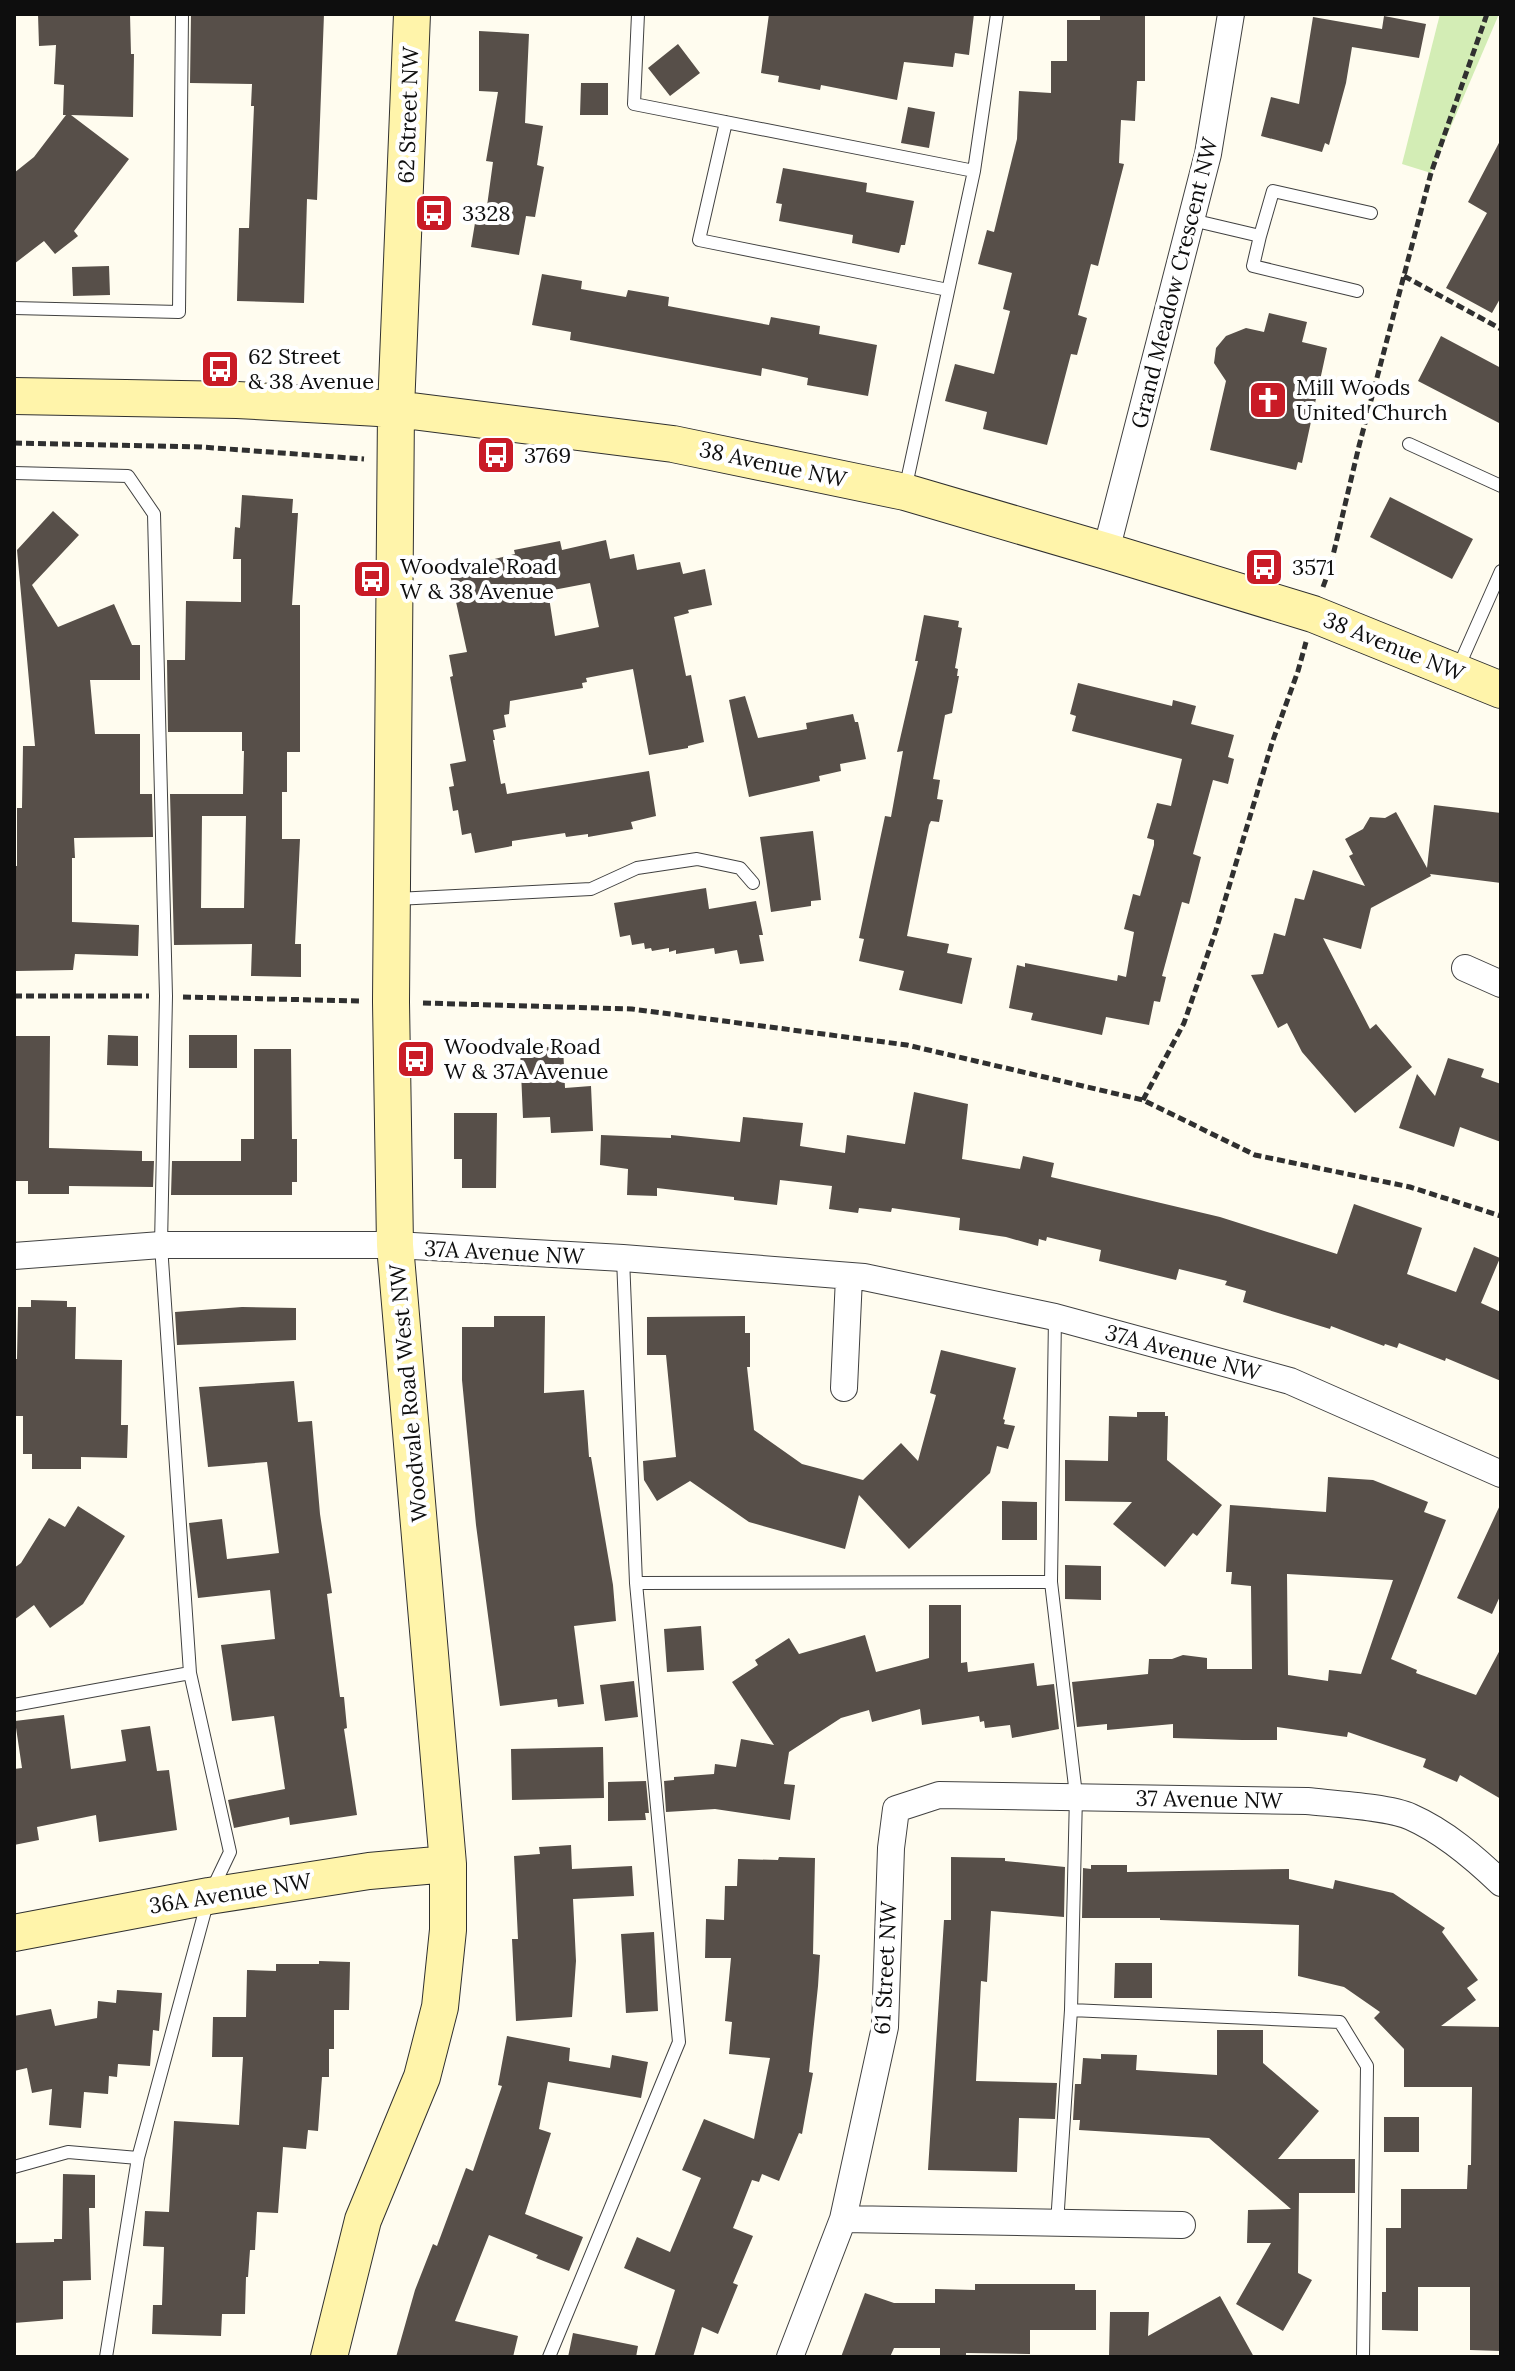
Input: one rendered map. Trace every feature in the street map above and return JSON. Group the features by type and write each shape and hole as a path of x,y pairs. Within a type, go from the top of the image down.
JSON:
{"street":[{"name":"62 Street NW","path":"396,409 412,14"},
{"name":"Grand Meadow Crescent NW","path":"1106,551 1208,154 1231,14"},
{"name":"38 Avenue NW","path":"14,396 237,400 396,409 673,444 905,492 1106,551 1313,614 1501,690"},
{"name":"Woodvale Road West NW","path":"329,2357 363,2220 422,2077 440,2007 448,1930 448,1864 395,1245 391,1002 396,409"},
{"path":"1465,968 1501,984"},
{"name":"37A Avenue NW","path":"14,1256 161,1245 395,1245 623,1258 864,1277 1055,1317 1290,1381 1501,1474"},
{"path":"844,1388 849,1277"},
{"name":"37 Avenue NW","path":"896,1809 939,1795 1307,1801 1356,1806 1410,1816 1475,1857 1501,1883"},
{"name":"61 Street NW","path":"790,2357 843,2219 885,2027 891,1848 896,1809"},
{"name":"36A Avenue NW","path":"14,1933 209,1896 369,1871 448,1864"},
{"path":"843,2219 1182,2225"}],"lane":[{"path":"14,308 179,312 182,14"},
{"path":"638,14 634,104 974,171"},
{"path":"905,492 974,171 997,14"},
{"path":"726,122 699,240 948,290"},
{"path":"1357,291 1253,266 1273,191 1371,213"},
{"path":"1192,220 1260,236"},
{"path":"1409,444 1501,486"},
{"path":"14,473 128,476 154,514 166,996 161,1245 190,1673 230,1852 209,1896 138,2158 106,2357"},
{"path":"1457,671 1501,571"},
{"path":"392,899 591,889 637,868 697,859 740,868 753,883"},
{"path":"549,2357 679,2042 636,1583 623,1258"},
{"path":"1055,1317 1051,1582 1076,1795 1071,2010 1057,2224"},
{"path":"636,1583 1051,1582"},
{"path":"14,1705 190,1673"},
{"path":"1071,2010 1340,2022 1367,2066 1363,2357"},
{"path":"14,2167 68,2152 138,2158"}],"path":[{"path":"1143,1100 1184,1023 1216,930 1272,743 1330,568 1431,173 1487,14"},
{"path":"1404,276 1501,329"},
{"path":"14,443 201,447 397,461"},
{"path":"14,996 166,996 632,1009 907,1045 1143,1100 1255,1155 1410,1187 1501,1216"}],"green space":[{"path":"1440,14 1499,14 1431,173 1402,164"}],"building":[{"path":"38,14 130,14 131,54 134,54 133,117 71,115 129,159 74,231 78,236 55,254 44,241 14,264 14,173 34,157 66,115 63,115 64,85 54,84 56,45 39,46"},
{"path":"191,14 324,14 317,200 307,199 304,303 237,301 239,228 249,228 254,106 251,106 252,84 190,83"},
{"path":"769,14 974,14 969,55 955,53 953,67 904,62 897,100 821,85 820,90 778,82 779,76 761,73"},
{"path":"1100,14 1145,14 1145,81 1137,81 1135,121 1121,120 1119,163 1124,164 1098,266 1091,264 1078,315 1087,318 1077,355 1071,354 1047,445 983,429 987,412 945,401 955,364 994,374 1010,311 1003,309 1012,273 978,264 987,230 994,232 1017,139 1019,91 1051,93 1051,61 1067,61 1067,20 1100,20"},
{"path":"1384,16 1426,24 1419,58 1352,47 1329,145 1325,143 1322,152 1261,136 1271,97 1299,104 1313,17 1382,29"},
{"path":"479,31 529,34 525,123 543,126 537,165 544,167 535,217 526,216 519,255 471,247 478,205 487,206 493,162 486,161 498,92 479,91"},
{"path":"678,44 700,73 670,96 648,68"},
{"path":"581,83 608,83 608,115 580,115"},
{"path":"908,107 935,112 929,148 901,143"},
{"path":"1501,139 1501,297 1492,313 1446,288 1487,213 1468,202"},
{"path":"783,168 867,183 866,192 914,201 905,245 901,245 899,253 852,243 853,235 779,221 782,204 776,203"},
{"path":"109,266 110,295 73,296 72,267"},
{"path":"542,274 582,281 581,289 626,297 628,290 669,297 668,306 769,325 771,317 820,326 819,334 877,345 868,396 807,385 808,378 762,368 761,376 570,340 571,332 532,325"},
{"name":"Mill Woods United Church","path":"1269,313 1307,322 1302,342 1327,348 1302,463 1298,462 1296,470 1210,450 1226,381 1214,363 1216,348 1226,336 1246,328 1264,332"},
{"path":"1441,336 1501,368 1501,424 1418,381"},
{"path":"242,495 293,499 292,513 298,513 292,605 300,605 300,752 287,752 287,792 282,792 282,839 300,839 295,944 301,944 301,977 251,976 252,944 174,945 170,794 243,794 244,751 242,732 168,732 167,660 185,660 186,601 241,602 241,559 233,559 235,527 240,528","holes":["202,816 246,816 244,908 201,908"]},
{"path":"1390,497 1473,539 1452,579 1370,537"},
{"path":"53,511 79,535 32,585 58,627 114,604 132,645 140,645 140,680 90,680 95,734 140,734 140,794 152,794 153,837 74,838 72,922 139,925 138,956 75,954 73,970 16,971 14,866 17,866 17,808 22,808 23,746 35,746 17,550"},
{"path":"606,540 610,559 634,554 637,570 680,562 683,574 705,569 712,605 688,610 689,613 674,617 686,676 691,675 704,742 649,755 633,669 586,678 583,688 510,701 509,714 504,715 506,727 493,730 501,784 505,783 507,794 649,771 656,816 631,822 633,829 588,837 588,834 566,837 565,833 512,841 512,846 475,853 471,833 462,835 458,810 453,811 449,787 454,786 450,764 466,761 450,677 453,676 449,655 467,652 449,570 515,554 514,550 560,541 562,550","holes":["590,583 599,627 555,636 548,591"]},
{"path":"924,615 959,621 958,627 962,628 955,668 959,676 952,713 945,715 933,779 940,780 937,799 943,800 939,822 931,821 929,825 907,936 949,944 947,953 972,958 962,1004 899,990 904,971 859,961 864,939 859,938 885,816 891,817 903,751 897,752 918,661 915,661"},
{"path":"1078,683 1172,706 1173,700 1196,706 1191,724 1234,735 1228,757 1234,759 1228,784 1213,780 1193,854 1201,857 1189,904 1182,902 1162,976 1166,977 1160,1002 1154,1001 1149,1025 1106,1017 1102,1035 1031,1020 1033,1013 1009,1008 1017,965 1025,967 1025,963 1117,981 1118,975 1126,977 1134,932 1124,929 1133,894 1140,896 1154,845 1154,840 1147,838 1157,803 1171,806 1182,759 1072,731 1076,716 1070,714"},
{"path":"745,696 758,738 807,729 806,723 853,714 855,722 858,722 866,759 840,764 841,771 819,776 820,781 749,797 729,700"},
{"path":"1434,805 1501,813 1501,883 1430,874 1371,908 1361,949 1323,938 1370,1029 1376,1024 1412,1067 1355,1113 1302,1052 1287,1023 1278,1028 1251,975 1263,974 1274,933 1285,936 1295,898 1304,900 1313,870 1365,886 1349,856 1353,854 1345,839 1363,829 1370,817 1385,818 1396,812 1427,868"},
{"path":"813,831 821,900 811,901 811,906 771,912 760,837"},
{"path":"706,888 709,909 756,901 763,935 759,935 764,961 740,964 737,950 715,954 714,948 676,954 676,950 669,952 669,948 652,951 651,948 645,949 644,943 632,945 630,935 620,937 614,903"},
{"path":"108,1035 138,1036 138,1066 107,1065"},
{"path":"189,1035 237,1035 237,1068 189,1068"},
{"path":"14,1036 50,1036 49,1148 142,1151 142,1161 154,1161 153,1187 69,1186 69,1194 28,1194 28,1181 14,1181"},
{"path":"563,1046 565,1088 591,1086 593,1131 551,1133 550,1117 523,1118 520,1049"},
{"path":"254,1049 291,1049 292,1139 297,1139 297,1182 292,1182 292,1195 171,1195 172,1161 241,1161 241,1139 254,1139"},
{"path":"1448,1058 1484,1069 1481,1077 1501,1084 1501,1142 1460,1127 1454,1147 1399,1128 1417,1074 1435,1096"},
{"path":"914,1092 968,1104 962,1159 1020,1169 1023,1156 1054,1163 1051,1177 1220,1217 1337,1254 1354,1204 1422,1228 1407,1274 1456,1292 1474,1247 1500,1258 1481,1303 1501,1312 1501,1381 1399,1343 1397,1348 1384,1346 1331,1326 1330,1329 1243,1302 1246,1291 1225,1285 1227,1281 1179,1269 1176,1280 1099,1261 1101,1250 1047,1237 1046,1241 1039,1239 1038,1246 1006,1237 959,1230 960,1218 892,1208 891,1212 859,1208 858,1213 829,1209 832,1186 780,1180 777,1205 657,1188 657,1196 627,1195 628,1169 600,1165 601,1135 671,1138 671,1135 740,1142 743,1117 803,1123 800,1146 845,1153 847,1135 905,1144"},
{"path":"454,1113 497,1113 496,1188 462,1188 462,1159 454,1159"},
{"path":"31,1300 67,1301 67,1307 76,1307 75,1359 122,1360 121,1425 128,1425 127,1458 81,1457 81,1469 32,1469 32,1454 23,1454 23,1416 14,1416 18,1307 31,1307"},
{"path":"242,1307 296,1308 296,1340 177,1345 175,1312"},
{"path":"494,1316 545,1316 544,1393 584,1390 589,1457 613,1585 616,1621 574,1626 584,1704 558,1707 557,1699 500,1706 476,1525 462,1380 462,1327 494,1327"},
{"path":"745,1316 745,1333 750,1333 750,1367 747,1367 754,1430 802,1464 863,1480 901,1443 918,1461 936,1395 930,1393 941,1350 1016,1368 1003,1419 1004,1424 1015,1426 1008,1449 997,1446 990,1473 909,1549 859,1495 845,1549 749,1522 690,1481 657,1501 644,1480 643,1461 676,1457 666,1355 647,1355 647,1317"},
{"path":"294,1381 298,1422 312,1421 320,1514 332,1593 327,1594 340,1697 344,1697 347,1728 344,1729 357,1815 290,1825 289,1817 234,1828 228,1800 285,1789 274,1716 232,1721 221,1645 275,1639 270,1590 198,1598 189,1523 222,1519 227,1559 279,1553 267,1462 208,1467 199,1387"},
{"path":"1137,1412 1165,1412 1168,1416 1167,1460 1222,1505 1197,1536 1193,1533 1165,1567 1113,1524 1132,1502 1065,1501 1065,1460 1108,1461 1109,1416 1137,1417"},
{"path":"1328,1477 1373,1480 1428,1502 1424,1512 1446,1520 1391,1659 1417,1670 1416,1673 1476,1695 1501,1648 1501,1799 1460,1775 1457,1782 1423,1767 1426,1759 1348,1732 1347,1737 1277,1727 1277,1740 1242,1740 1173,1738 1173,1724 1107,1730 1107,1724 1077,1727 1072,1682 1148,1674 1149,1659 1172,1659 1183,1655 1207,1658 1207,1669 1252,1669 1251,1586 1231,1584 1232,1572 1226,1572 1230,1505 1326,1512","holes":["1287,1574 1393,1580 1361,1674 1329,1670 1328,1681 1288,1675"]},
{"path":"1002,1501 1037,1502 1037,1540 1002,1540"},
{"path":"1501,1503 1501,1594 1492,1614 1457,1598"},
{"path":"78,1506 125,1536 83,1604 50,1628 34,1605 14,1620 14,1568 21,1563 49,1518 65,1527"},
{"path":"1065,1565 1101,1566 1101,1600 1065,1599"},
{"path":"929,1605 961,1605 961,1663 967,1662 968,1672 1034,1663 1037,1686 1054,1684 1059,1729 1012,1738 1010,1725 985,1728 979,1716 922,1725 920,1709 872,1722 869,1710 841,1718 789,1752 784,1784 795,1785 790,1820 715,1809 666,1812 664,1781 674,1780 674,1777 714,1774 715,1764 736,1767 741,1739 774,1745 732,1682 758,1665 755,1660 789,1638 799,1654 865,1635 876,1672 929,1658"},
{"path":"701,1626 704,1670 667,1672 664,1629"},
{"path":"634,1681 638,1717 605,1721 600,1685"},
{"path":"64,1715 71,1769 126,1761 121,1730 150,1726 157,1771 169,1770 177,1830 99,1842 96,1815 37,1827 39,1840 14,1845 14,1769 22,1768 15,1721"},
{"path":"603,1747 604,1798 512,1800 511,1749"},
{"path":"646,1781 649,1813 645,1813 646,1820 608,1821 608,1782"},
{"path":"571,1845 572,1869 632,1866 634,1896 573,1899 576,1961 572,2017 516,2021 512,1939 518,1939 514,1856 540,1854 539,1847"},
{"path":"779,1857 815,1858 813,1954 820,1955 809,2072 813,2073 802,2134 799,2133 779,2181 762,2174 759,2182 752,2180 733,2228 753,2236 733,2283 738,2285 718,2334 702,2327 693,2357 654,2357 675,2290 624,2268 637,2237 670,2252 701,2178 682,2170 704,2119 754,2139 770,2058 729,2054 732,2022 725,2021 731,1958 705,1958 706,1919 724,1920 725,1886 737,1886 738,1859 778,1860"},
{"path":"951,1857 1005,1858 1005,1861 1065,1867 1064,1917 991,1911 987,1982 981,1981 976,2081 1057,2083 1055,2119 1019,2118 1017,2172 928,2170 944,1920 951,1920"},
{"path":"1091,1865 1127,1865 1127,1872 1289,1869 1289,1879 1333,1889 1335,1880 1393,1893 1445,1928 1442,1932 1478,1980 1467,1988 1476,2000 1441,2026 1501,2027 1501,2351 1470,2350 1470,2287 1418,2287 1418,2331 1382,2330 1382,2292 1386,2292 1386,2228 1401,2228 1401,2189 1467,2189 1468,2165 1471,2165 1472,2087 1404,2087 1404,2049 1374,2018 1380,2012 1344,1987 1298,1976 1299,1925 1160,1918 1082,1918 1083,1868 1091,1869"},
{"path":"654,1932 658,2011 626,2013 621,1934"},
{"path":"319,1961 350,1962 349,2010 334,2010 334,2049 329,2049 329,2077 322,2077 318,2131 308,2130 306,2149 283,2147 278,2213 257,2212 255,2250 250,2250 246,2277 245,2314 222,2314 221,2336 152,2334 153,2305 162,2305 164,2247 143,2246 145,2211 169,2212 174,2121 239,2125 243,2057 212,2057 213,2017 246,2017 247,1970 276,1971 276,1964 319,1964"},
{"path":"1115,1963 1152,1963 1152,1998 1114,1998"},
{"path":"117,1990 162,1993 159,2031 153,2030 150,2066 118,2064 117,2077 109,2076 108,2094 84,2092 81,2128 49,2125 52,2089 32,2093 27,2068 14,2071 14,2016 51,2009 55,2026 97,2018 98,2001 116,2003"},
{"path":"1217,2030 1263,2030 1263,2063 1319,2111 1278,2159 1355,2159 1355,2193 1299,2193 1298,2273 1312,2280 1283,2331 1236,2304 1271,2243 1247,2243 1248,2210 1291,2209 1209,2138 1079,2130 1080,2120 1073,2120 1075,2084 1081,2084 1083,2058 1101,2059 1101,2054 1137,2055 1136,2070 1217,2075"},
{"path":"507,2036 570,2048 569,2061 610,2068 612,2055 648,2062 641,2098 548,2082 539,2129 551,2133 525,2214 583,2237 569,2271 489,2235 455,2321 518,2336 513,2357 396,2357 415,2290 433,2244 437,2246 466,2168 473,2171 502,2086 498,2085"},
{"path":"1384,2117 1419,2117 1419,2152 1384,2152"},
{"path":"63,2174 95,2175 95,2208 89,2208 91,2280 63,2281 63,2319 14,2323 14,2243 62,2239"},
{"path":"975,2284 1075,2284 1075,2290 1096,2290 1096,2330 1030,2330 1030,2354 966,2353 966,2357 940,2356 940,2348 894,2348 890,2357 841,2357 865,2293 894,2303 935,2303 935,2289 975,2290"},
{"path":"1220,2296 1254,2357 1109,2357 1110,2312 1149,2312 1148,2336"},
{"path":"573,2333 638,2346 636,2357 568,2357"}],"place":[{"name":"3328","path":"434,213"},
{"name":"62 Street & 38 Avenue","path":"220,369"},
{"name":"Mill Woods United Church","path":"1268,400"},
{"name":"3769","path":"496,455"},
{"name":"3571","path":"1264,567"},
{"name":"Woodvale Road W & 38 Avenue","path":"372,579"},
{"name":"Woodvale Road W & 37A Avenue","path":"416,1059"}]}
